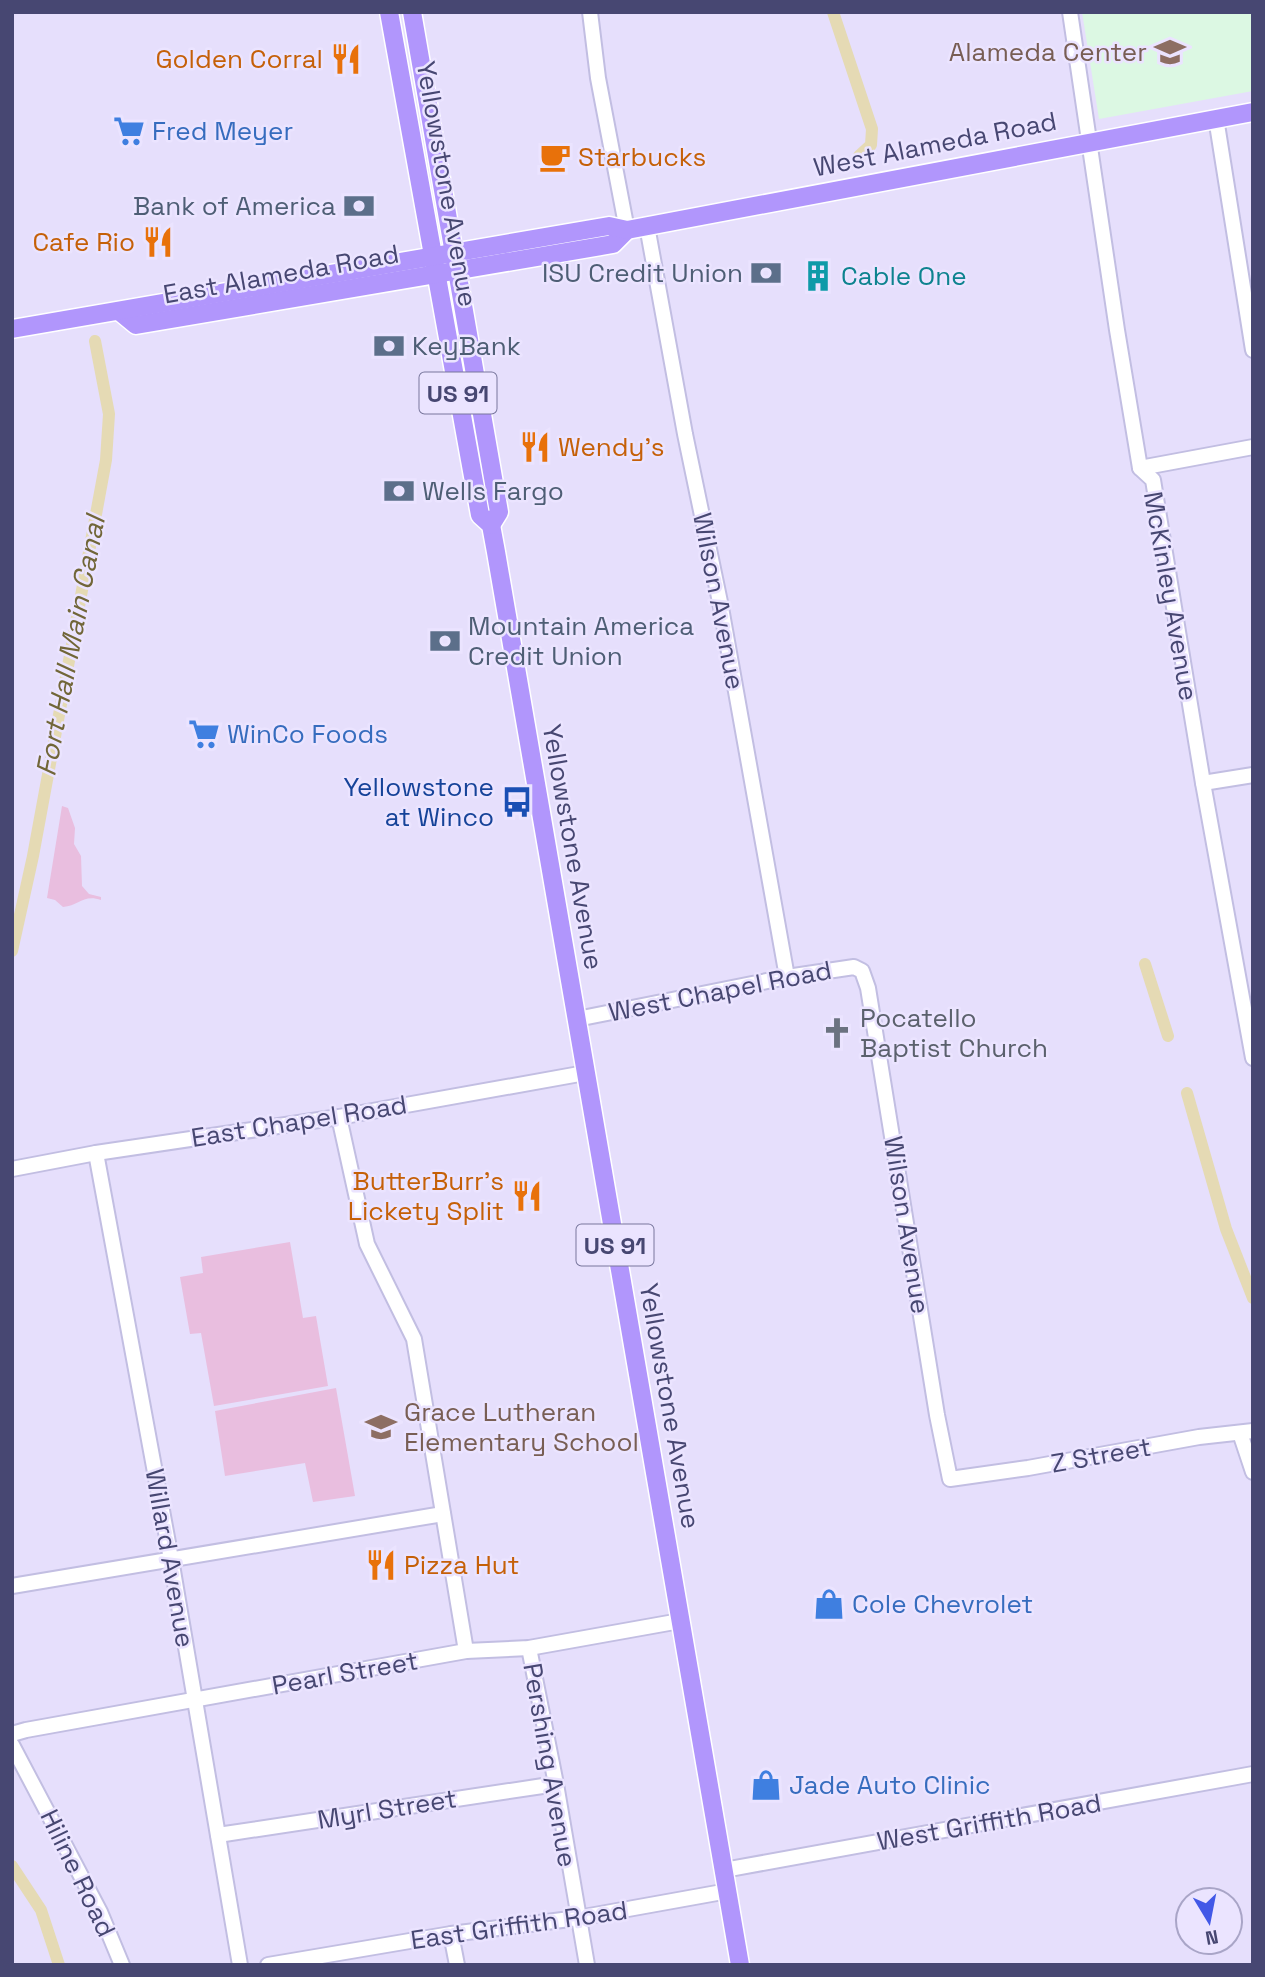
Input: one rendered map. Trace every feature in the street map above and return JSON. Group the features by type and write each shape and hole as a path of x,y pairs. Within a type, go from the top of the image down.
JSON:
{"main road":[{"name":"Yellowstone Avenue","path":"389,12 480,515 491,525 740,1965"},
{"name":"Yellowstone Avenue","path":"412,12 499,512 491,525"},
{"name":"West Alameda Road","path":"435,265 609,226 627,230 1253,112"},
{"name":"East Alameda Road","path":"12,329 435,265"}],"street":[{"path":"590,12 598,78 627,230"},
{"name":"McKinley Avenue","path":"1070,12 1140,468 1153,480 1203,783 1253,1054"},
{"path":"1216,118 1253,350"},
{"name":"Wilson Avenue","path":"647,226 685,434 720,602 787,977"},
{"path":"1140,468 1253,447"},
{"path":"1203,783 1253,775"},
{"name":"West Chapel Road","path":"577,1019 787,977 855,967 862,971"},
{"name":"Wilson Avenue","path":"862,971 869,988 937,1415 950,1479"},
{"name":"East Chapel Road","path":"12,1168 339,1117 585,1073"},
{"path":"339,1117 367,1244 414,1339 466,1651"},
{"name":"Willard Avenue","path":"96,1153 171,1559 240,1965"},
{"path":"1246,1432 1253,1472"},
{"name":"Z Street","path":"950,1479 1028,1468 1199,1437 1246,1432"},
{"path":"12,1586 443,1514"},
{"name":"Pearl Street","path":"12,1734 466,1651 529,1648 680,1621"},
{"name":"Pershing Avenue","path":"529,1648 587,1965"},
{"name":"Hiline Road","path":"12,1745 100,1912 122,1965"},
{"name":"West Griffith Road","path":"724,1870 1253,1774"},
{"name":"Myrl Street","path":"218,1835 556,1784"},
{"name":"East Griffith Road","path":"268,1965 322,1960 451,1934 578,1918 728,1891"},
{"path":"451,1934 457,1965"}],"shaded area":[{"name":"Alameda Center","path":"1082,12 1253,12 1253,91 1099,119"},
{"path":"62,806 68,808 75,828 74,844 81,856 82,886 89,894 101,897 101,900 90,898 63,907 55,900 47,898"},
{"path":"290,1242 303,1318 316,1316 328,1386 214,1406 201,1333 190,1334 180,1277 203,1273 201,1257"},
{"path":"336,1388 355,1496 313,1502 305,1463 225,1476 215,1411"}],"waterway":[{"path":"833,12 872,129 871,145 859,156"},
{"name":"Fort Hall Main Canal","path":"12,951 33,856 106,460 109,414 95,341"},
{"path":"1145,964 1168,1036"},
{"path":"1187,1093 1226,1229 1253,1298"},
{"name":"Fort Hall Main Canal","path":"12,1866 41,1910 59,1965"}],"place":[{"name":"Alameda Center","path":"1170,52"},
{"name":"Golden Corral","path":"346,59"},
{"name":"Fred Meyer","path":"129,131"},
{"name":"Starbucks","path":"555,157"},
{"name":"Bank of America","path":"359,206"},
{"name":"Cafe Rio","path":"158,242"},
{"name":"ISU Credit Union","path":"766,273"},
{"name":"Cable One","path":"818,276"},
{"name":"KeyBank","path":"389,346"},
{"name":"Wendy's","path":"535,447"},
{"name":"Wells Fargo","path":"399,491"},
{"name":"Mountain America Credit Union","path":"445,641"},
{"name":"WinCo Foods","path":"204,734"},
{"name":"Yellowstone at Winco","path":"517,802"},
{"name":"Pocatello Baptist Church","path":"837,1033"},
{"name":"ButterBurr's Lickety Split","path":"527,1196"},
{"name":"Grace Lutheran Elementary School","path":"381,1427"},
{"name":"Pizza Hut","path":"381,1565"},
{"name":"Cole Chevrolet","path":"829,1604"},
{"name":"Jade Auto Clinic","path":"766,1785"}]}
